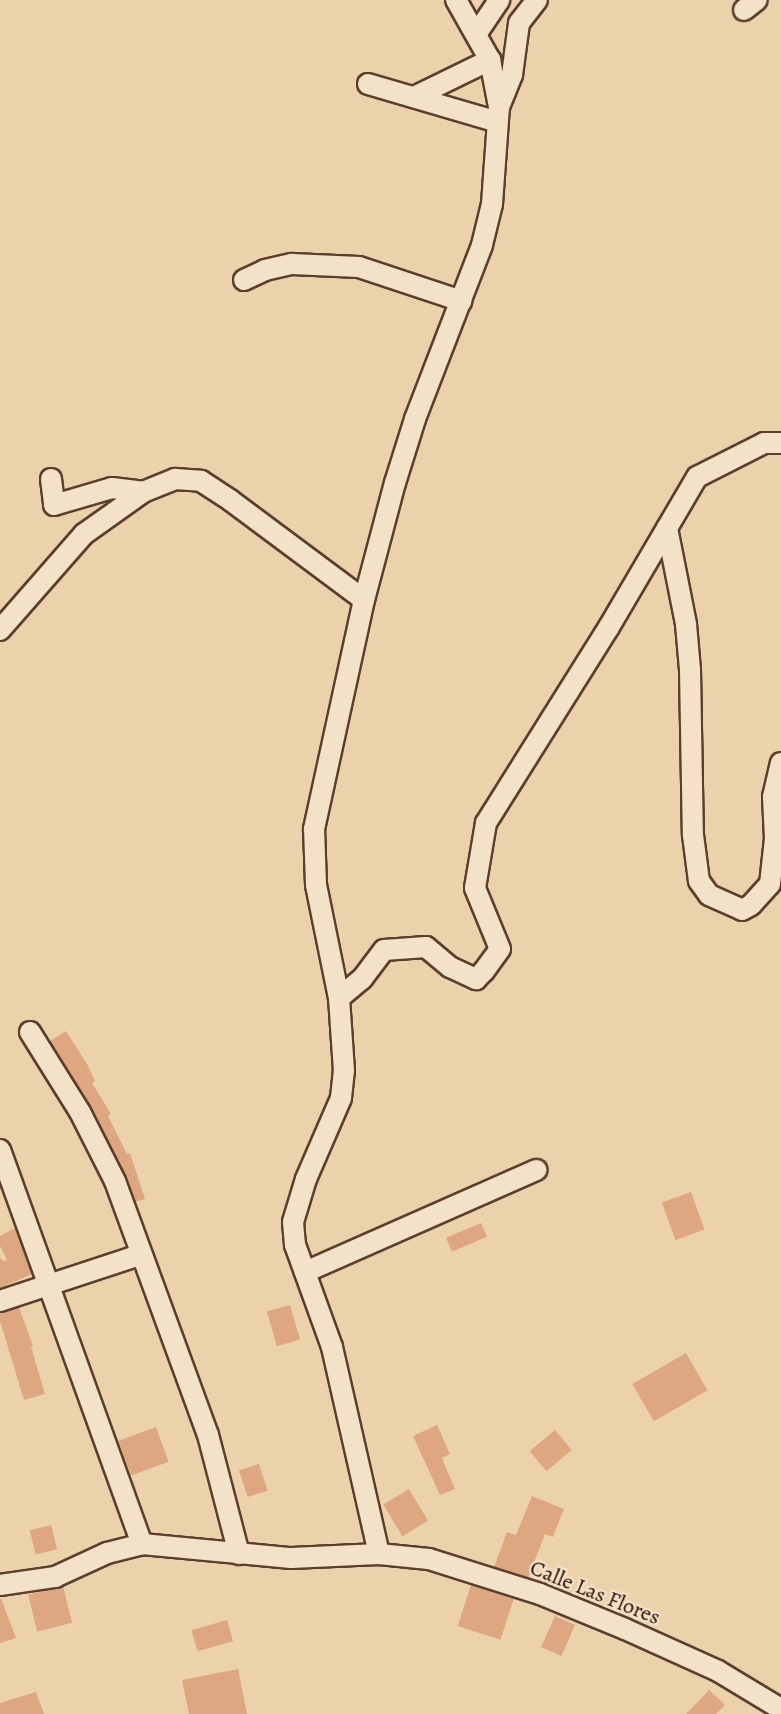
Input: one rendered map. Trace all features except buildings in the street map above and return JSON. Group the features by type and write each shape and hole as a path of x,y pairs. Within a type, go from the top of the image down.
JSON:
{"street":[{"path":"379,1554 332,1347 295,1245 293,1222 306,1179 341,1098 344,1071 339,998 316,885 314,829 364,600 415,419 482,245 492,204 499,114 490,60 477,33 456,0"},
{"path":"477,33 499,0"},
{"path":"499,114 512,75 519,24 536,2"},
{"path":"414,97 490,60"},
{"path":"368,84 414,97 499,114"},
{"path":"244,280 265,270 292,264 359,267 461,301"},
{"path":"339,998 362,979 384,950 426,947 450,967 476,979 484,971 500,949 475,888 486,823 602,637 697,477 764,443 781,443"},
{"path":"51,479 54,505 112,488 143,492"},
{"path":"0,630 84,534 143,492 175,479 201,481 364,600"},
{"path":"667,528 686,624 690,670 693,835 699,881 709,895 742,910 751,905 770,884 776,839 772,797 781,763"},
{"path":"30,1032 63,1083 99,1147 115,1181 140,1255 208,1435 239,1554"},
{"path":"0,1150 141,1544 107,1553 55,1577 0,1585"},
{"path":"305,1272 536,1170"},
{"path":"0,1301 140,1255"},
{"name":"Calle Las Flores","path":"141,1544 291,1558 379,1554 429,1559 540,1593 718,1671 781,1709"}]}
